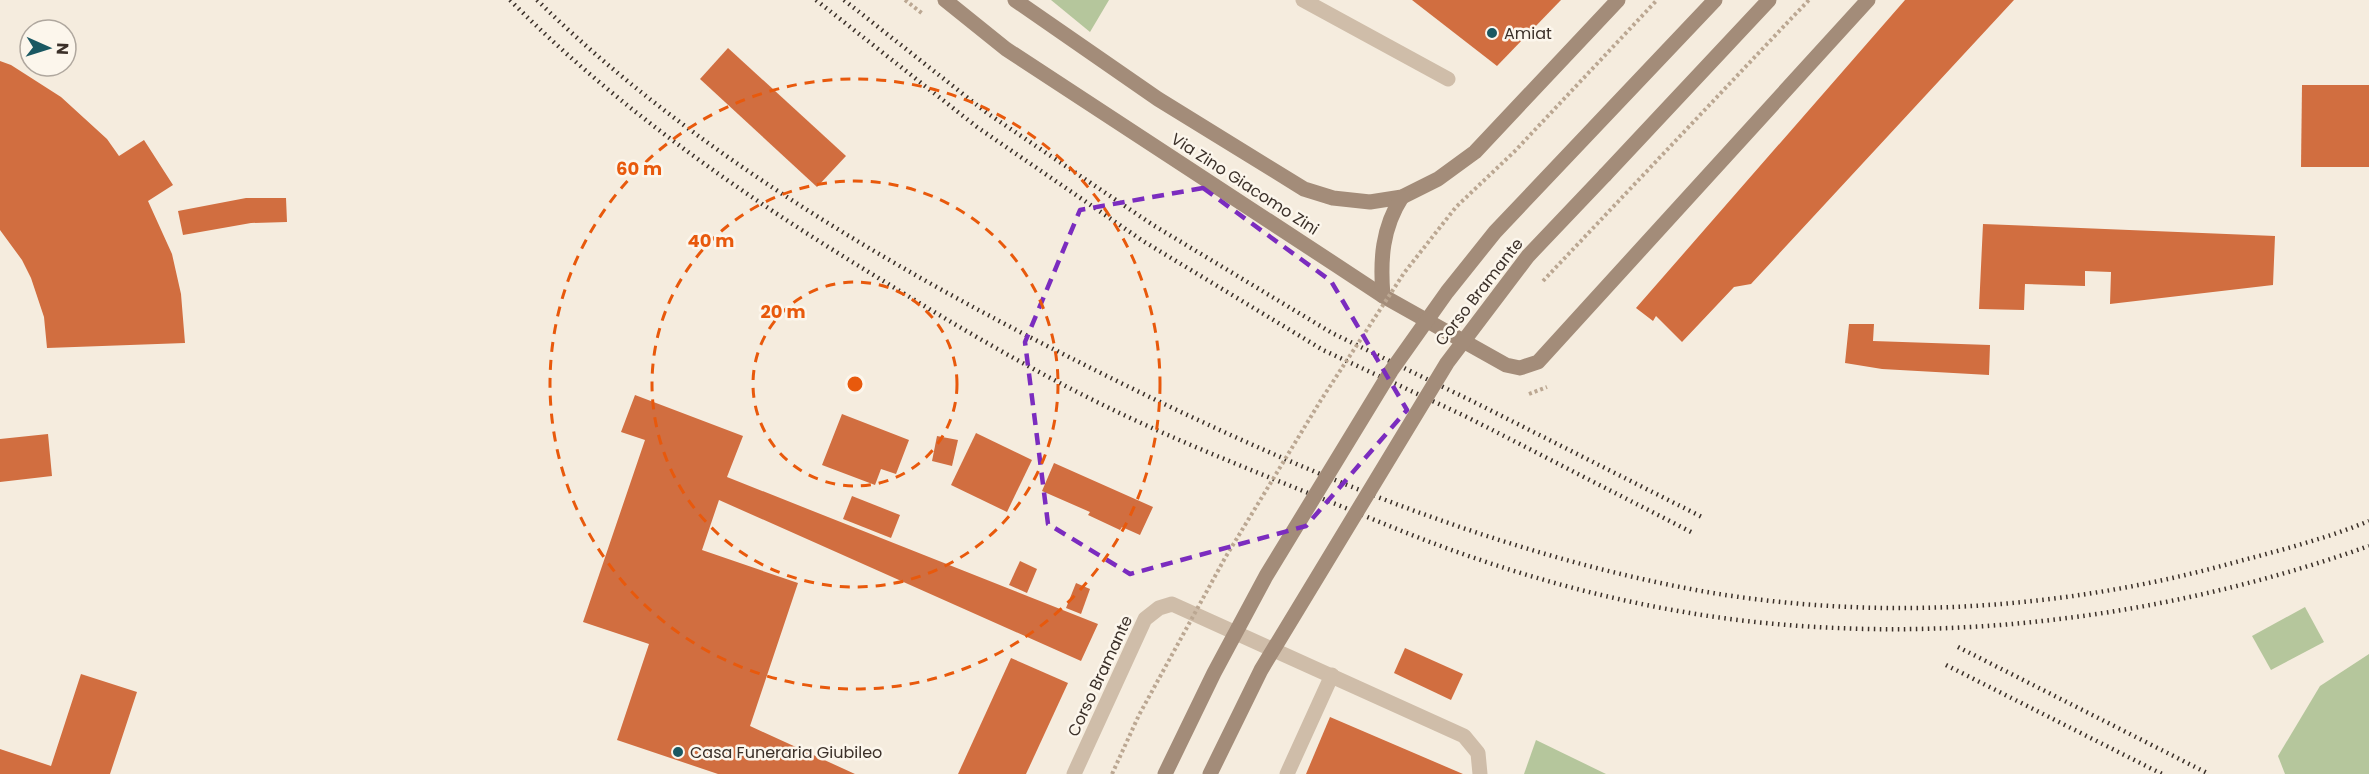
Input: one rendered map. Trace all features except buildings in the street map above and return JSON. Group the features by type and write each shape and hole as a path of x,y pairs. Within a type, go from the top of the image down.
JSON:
{"street":[{"name":"Via Zino Giacomo Zini","path":"945,0 1006,49 1383,296 1506,365 1520,368 1538,362 1868,0"},
{"name":"Via Zino Giacomo Zini","path":"1015,0 1158,99 1304,189 1333,198 1370,202 1402,196"},
{"path":"1303,0 1448,79"},
{"path":"1383,296 1383,240 1391,214 1402,196 1438,179 1475,152 1618,0"},
{"name":"Corso Bramante","path":"1165,774 1214,673 1266,576 1391,371 1447,292 1495,232 1715,0"},
{"name":"Corso Bramante","path":"1210,774 1261,670 1447,363 1528,256 1769,0"},
{"name":"Corso Bramante","path":"1074,774 1145,619 1159,608 1172,604 1464,736 1478,753 1481,772"},
{"path":"1287,774 1332,675"}],"path":[{"path":"1541,284 1809,0"}],"highlighted area":[{"path":"1203,188 1331,281 1407,410 1306,526 1130,574 1048,524 1025,342 1080,210"}],"green space":[{"path":"1051,0 1109,0 1090,32"},
{"path":"2305,607 2324,642 2271,670 2252,636"},
{"path":"2369,654 2369,774 2285,774 2278,756 2320,686"},
{"path":"1536,740 1606,774 1524,774"}],"railway":[{"path":"510,0 596,80 688,152 835,251 1004,352 1095,401 1203,450 1425,540 1558,584 1640,604 1723,618 1842,628 1918,629 2072,618 2147,606 2222,590 2296,570 2369,546"},
{"path":"537,0 595,53 722,153 858,242 929,283 1069,357 1222,431 1380,498 1542,553 1624,575 1707,592 1772,601 1902,608 1968,606 2033,601 2162,580 2298,545 2369,521"},
{"path":"816,0 977,127 1143,241 1323,350 1467,417 1695,534"},
{"path":"844,0 987,113 1153,225 1332,333 1704,518"},
{"path":"1958,647 2209,774"},
{"path":"1946,665 2162,774"}],"place":[{"name":"Amiat","path":"1492,33"},
{"name":"Casa Funeraria Giubileo","path":"678,752"}]}
